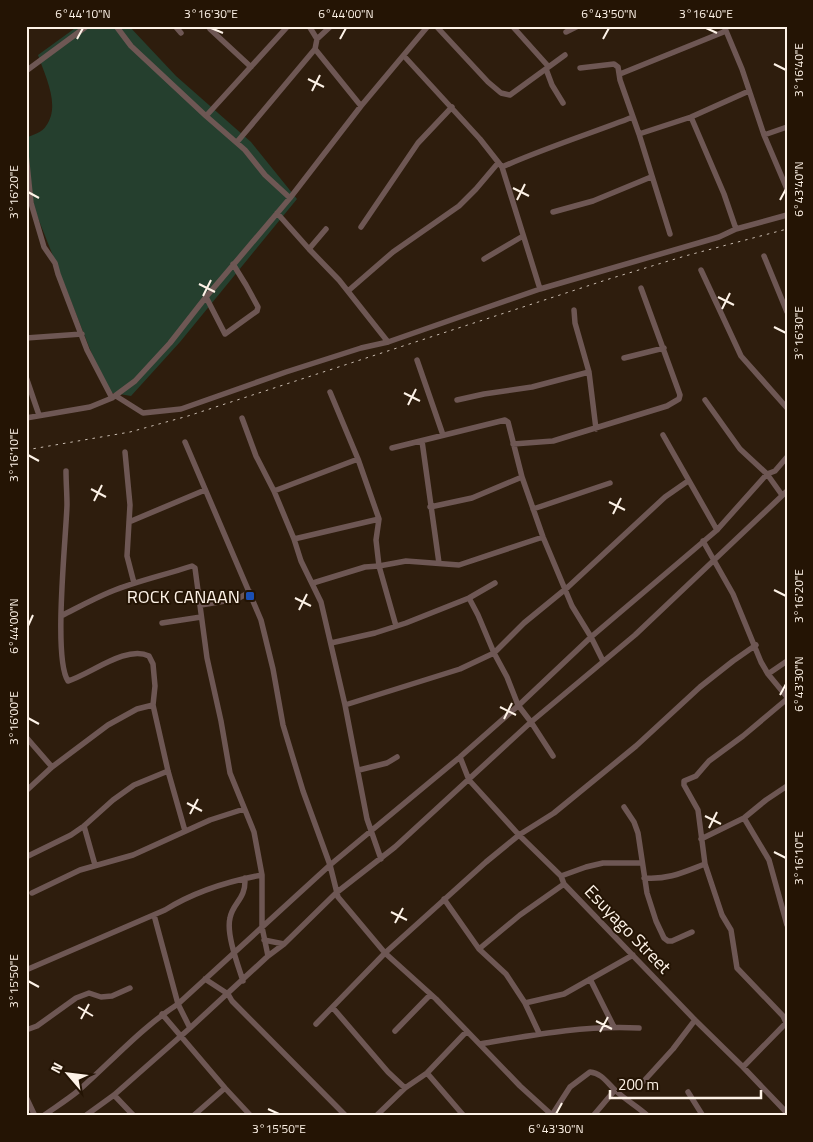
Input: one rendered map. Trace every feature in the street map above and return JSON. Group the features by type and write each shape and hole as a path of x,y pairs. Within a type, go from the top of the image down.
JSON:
{"street":[{"path":"26,71 87,26"},
{"path":"116,26 131,46 206,116 237,142 264,176 290,198"},
{"path":"175,26 181,33"},
{"path":"206,116 288,26"},
{"path":"309,26 317,39"},
{"path":"237,142 315,49 317,39 331,26"},
{"path":"26,418 83,408 114,397 135,381 170,343 233,264 290,198 428,26"},
{"path":"436,26 488,82 501,93 510,94 565,55"},
{"path":"566,32 578,26"},
{"path":"514,28 547,67 552,85 563,104"},
{"path":"620,74 725,28 750,91 764,135 787,189"},
{"path":"210,29 251,67"},
{"path":"315,49 362,106"},
{"path":"404,56 487,146 500,165 540,289"},
{"path":"580,68 614,64 618,67 620,80 670,234"},
{"path":"639,134 690,117 750,91"},
{"path":"361,227 418,143 452,107"},
{"path":"348,291 394,252 459,206 500,165 633,117"},
{"path":"690,117 724,194 736,229"},
{"path":"764,135 787,127"},
{"path":"26,154 29,204 44,247 57,268 87,350 114,397 143,413 181,409 286,372 361,348 388,342 540,289 719,237 736,229 787,215"},
{"path":"553,212 593,201 651,177"},
{"path":"277,213 348,291 388,342"},
{"path":"308,249 326,229"},
{"path":"484,259 523,236"},
{"path":"764,256 787,312"},
{"path":"206,297 226,334 257,311 258,307 233,264"},
{"path":"701,270 741,356 787,408"},
{"path":"512,444 553,441 667,406 680,399 664,348 647,308 641,288"},
{"path":"574,310 589,372 596,429"},
{"path":"26,338 82,334"},
{"path":"624,358 664,348"},
{"path":"417,360 443,435"},
{"path":"456,400 532,387 589,372"},
{"path":"26,377 39,415"},
{"path":"330,392 358,459 379,519 376,540 379,566 396,626"},
{"path":"85,1116 114,1095 243,981 268,956 284,944 336,892 381,859 532,722 635,635 785,493 740,449 705,400"},
{"path":"242,418 256,456 274,491 294,539 301,561 321,602 359,770 370,830 381,859"},
{"path":"392,448 504,420 510,425 512,444 534,509 540,536 564,591 603,661"},
{"path":"663,435 717,530"},
{"path":"422,441 439,563"},
{"path":"185,442 261,620 286,734 303,791 330,865 336,892 364,930 385,953 467,1031 520,1086 553,1115 570,1087 590,1072 604,1079 648,1116"},
{"path":"125,452 130,505 127,556 134,583"},
{"path":"43,1116 79,1090 94,1074 162,1014 178,1004 330,865 460,757 519,705 591,637 717,530 767,474 775,471 787,457"},
{"path":"274,491 358,459"},
{"path":"66,471 67,502 61,616 61,659 64,675 68,681 96,669 111,660 140,653 149,656 153,664 155,686 152,705 186,831"},
{"path":"430,507 472,498 522,477"},
{"path":"345,705 460,669 494,653 665,497 688,480"},
{"path":"534,509 610,483"},
{"path":"129,522 205,490"},
{"path":"294,539 379,519"},
{"path":"313,583 365,567 406,561 450,565 467,563 540,536"},
{"path":"703,541 733,594 756,645 761,662 787,698 743,736 708,761 696,776 684,781 684,785 698,810 705,864 722,915 731,930 737,968 783,1016 786,1024 743,1067"},
{"path":"61,616 110,592 134,583 192,566 195,568 207,658 230,773 254,832 262,875 262,927 268,956"},
{"path":"331,642 375,633 396,626 469,598 495,583"},
{"path":"201,605 237,599 250,592"},
{"path":"469,598 519,705 554,756"},
{"path":"162,623 202,617"},
{"path":"316,1024 385,953 444,899 519,835 554,813 636,746 700,687 732,661 756,645"},
{"path":"768,674 787,661"},
{"path":"26,791 52,767 108,725 134,710 152,705"},
{"path":"26,737 52,767"},
{"path":"359,770 387,763 397,757"},
{"name":"Esuyago Street","path":"460,757 470,780 519,835 561,876 564,884 787,1113"},
{"path":"26,858 71,835 126,790 143,780 168,770"},
{"path":"701,840 744,818 787,786"},
{"path":"624,806 634,822 638,833 646,893 664,938 672,941 692,932"},
{"path":"32,893 80,870 141,852 210,820 244,809"},
{"path":"744,818 769,860 787,926"},
{"path":"84,826 95,865"},
{"path":"561,876 603,863 641,863"},
{"path":"644,878 662,879 705,864"},
{"path":"26,970 154,915 211,888 244,878 262,875"},
{"path":"243,981 233,952 229,920 245,887 244,878"},
{"path":"479,949 520,915 564,884"},
{"path":"444,899 479,949 506,974 526,1004 539,1033"},
{"path":"154,915 178,1004 190,1028"},
{"path":"264,940 284,944"},
{"path":"526,1004 564,994 632,955"},
{"path":"205,979 228,994 276,1046 346,1116"},
{"path":"590,979 614,1027"},
{"path":"26,1030 36,1026 76,998 88,994 100,997 112,996 130,988"},
{"path":"396,1031 430,996"},
{"path":"333,1008 388,1072 405,1088"},
{"path":"162,1014 251,1116"},
{"path":"643,1082 673,1049 695,1020"},
{"path":"480,1044 539,1033 614,1027 639,1028"},
{"path":"376,1116 405,1088 427,1073 467,1031"},
{"path":"427,1073 464,1116"},
{"path":"193,1116 225,1088"},
{"path":"593,1116 615,1090"},
{"path":"688,1092 703,1116"},
{"path":"114,1095 134,1116"},
{"path":"26,1097 35,1116"}],"green space":[{"path":"78,26 129,26 176,76 251,142 297,199 180,342 131,396 107,392 34,208 26,138 45,128 52,109 48,81 38,55"}],"railway":[{"path":"26,450 130,432 188,416 609,279 685,256 787,229"}],"place":[{"name":"ROCK CANAAN","path":"250,596"}]}
